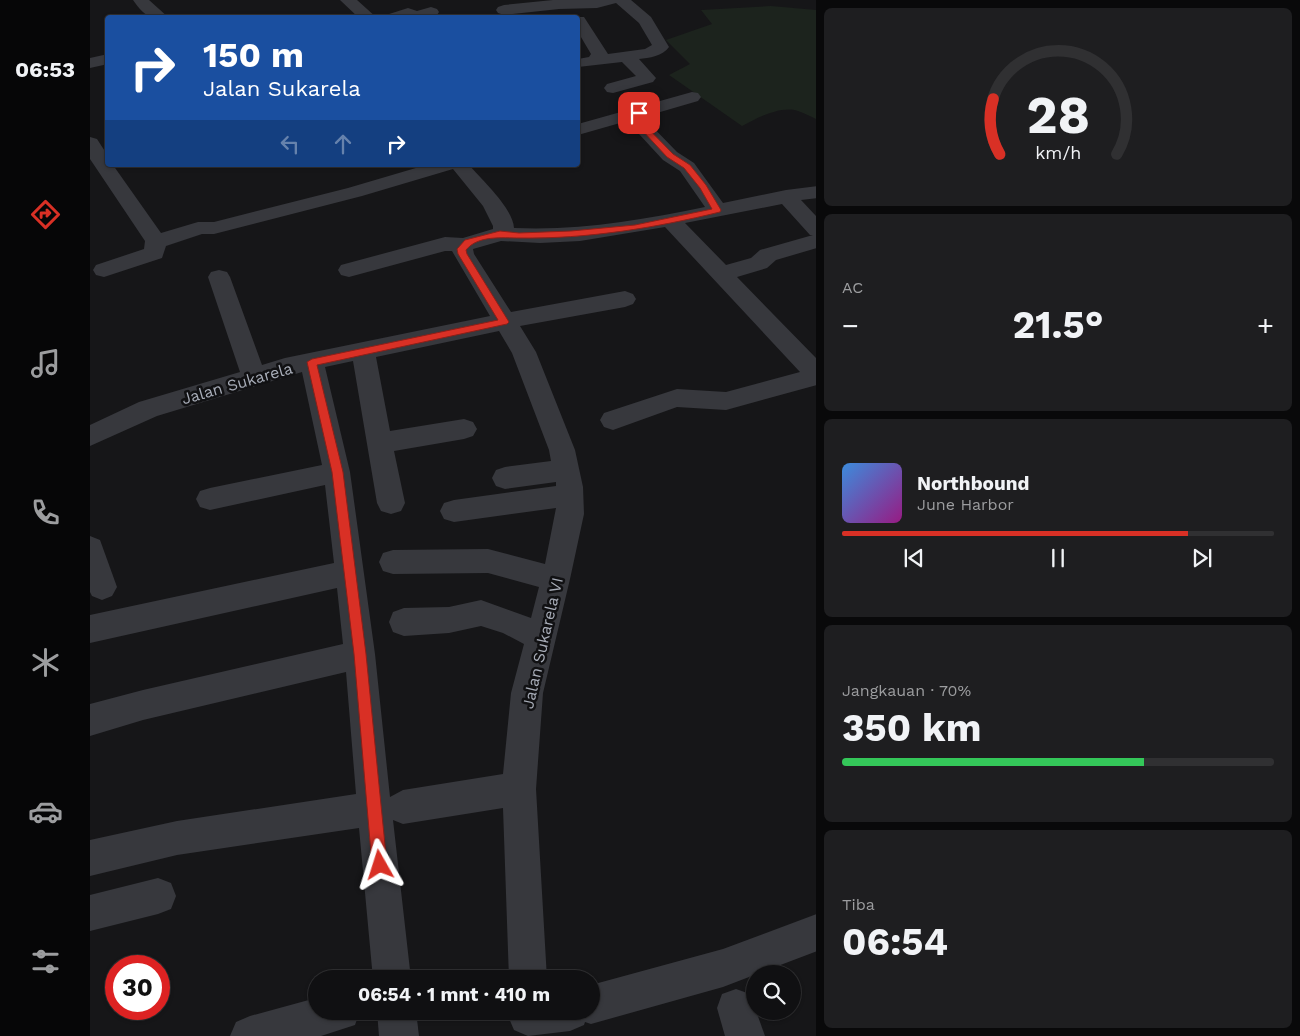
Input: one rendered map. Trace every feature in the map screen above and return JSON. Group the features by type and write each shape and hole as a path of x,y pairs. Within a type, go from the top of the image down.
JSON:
{"street":[{"path":"141,0 146,7 157,15"},
{"path":"350,0 362,15"},
{"path":"504,10 551,2 575,14 598,3 611,0"},
{"path":"596,72 626,56 649,53 660,49 661,44 645,20 622,0"},
{"path":"421,15 431,12"},
{"path":"580,22 600,55 596,72"},
{"path":"596,72 647,78 626,56"},
{"path":"90,63 105,60"},
{"path":"596,72 635,114 670,156 687,167 703,187 717,210"},
{"path":"580,129 692,97"},
{"path":"96,142 97,171 156,241 154,253 104,270"},
{"path":"156,241 184,234 189,230 208,226 214,228 355,192 440,167"},
{"path":"461,167 503,220 503,230 500,234"},
{"path":"349,270 445,244 464,244 500,234 519,236 571,234 635,227 786,196 816,192"},
{"path":"786,196 816,230"},
{"path":"613,420 677,398 726,401 799,382 816,375 671,221"},
{"path":"721,274 759,263 768,255 816,241"},
{"path":"464,244 463,254 504,322"},
{"path":"218,277 254,376"},
{"name":"Jalan Sukarela","path":"91,434 148,409 254,376 504,322 625,299"},
{"name":"Jalan Sukarela VI","path":"504,322 524,352 562,450 568,483 570,514 556,580 527,693 520,789 528,970"},
{"path":"362,353 381,443 391,503"},
{"path":"312,362 337,472 360,654 388,808 392,970"},
{"path":"381,443 464,430"},
{"path":"210,499 337,472"},
{"path":"505,478 568,483"},
{"path":"454,511 532,499 568,483"},
{"path":"90,548 102,587"},
{"path":"393,562 488,561 556,580"},
{"path":"90,629 350,572"},
{"path":"404,622 449,620 482,613 510,622 541,637"},
{"path":"90,720 143,705 360,654"},
{"path":"90,858 177,838 520,789"},
{"path":"90,913 158,896"},
{"path":"600,1002 722,968 816,932"},
{"path":"250,1036 308,1020"},
{"path":"397,1020 399,1036"}],"shaded area":[{"path":"771,6 816,10 816,119 798,111 784,110 769,113 742,126 669,75 690,64 666,40 712,24 701,10"}],"route":[{"path":"380,865 360,654 337,472 312,362 504,322 463,254 464,244 468,242 500,234 519,236 571,234 635,227 717,210 703,187 687,167 670,156 657,140 631,115 639,113"}]}
